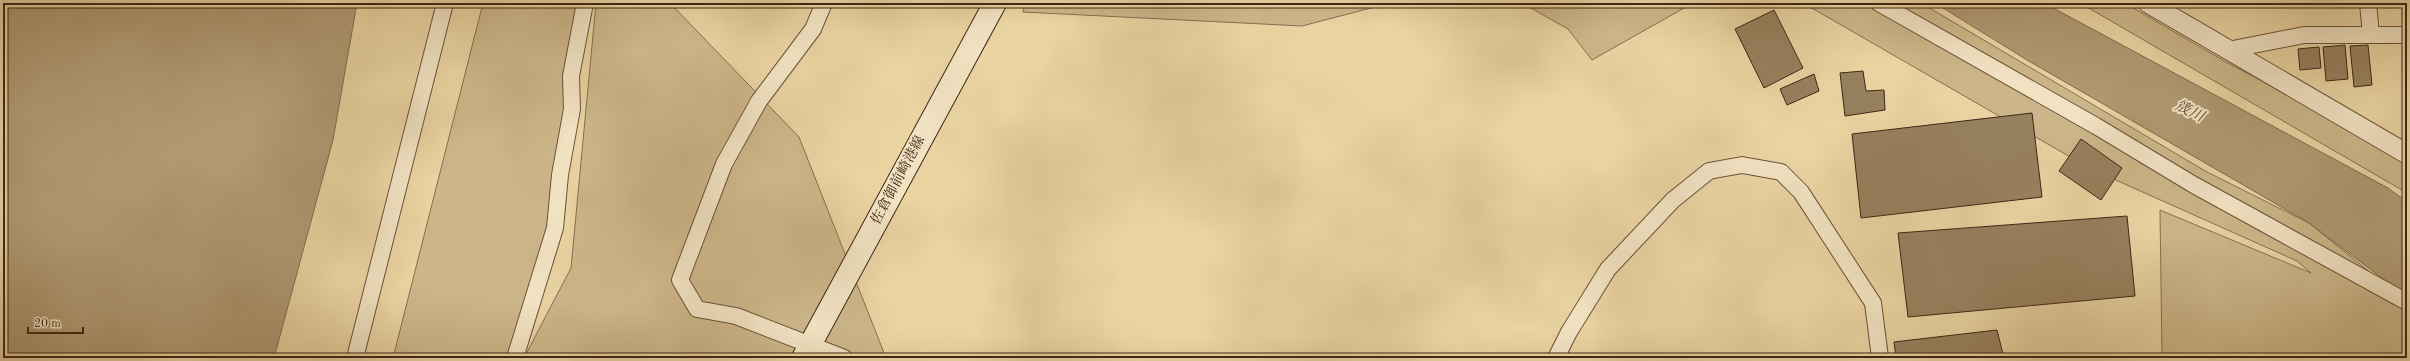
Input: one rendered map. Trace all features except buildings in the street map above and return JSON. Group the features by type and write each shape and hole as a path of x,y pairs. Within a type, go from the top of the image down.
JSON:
{"main road":[{"name":"佐倉御前崎港線","path":"806,351 995,3"}],"street":[{"path":"355,358 445,3"},
{"path":"515,358 555,228 560,174 572,109 571,76 584,3"},
{"path":"824,3 813,29 759,101 724,164 680,280 697,309 736,316 796,341 806,351 844,358"},
{"path":"1879,3 2096,126 2194,185 2407,302"},
{"path":"2148,3 2407,154"},
{"path":"2368,3 2371,35"},
{"path":"2228,50 2304,35 2407,35"},
{"path":"1556,358 1569,332 1608,269 1673,200 1709,171 1742,165 1781,172 1801,192 1873,303 1880,358"}],"shaded area":[{"path":"483,3 580,3 553,243 515,358 393,358"},
{"path":"596,3 670,3 799,137 886,358 524,358 571,268"},
{"path":"1025,3 1390,3 1302,26 1023,12"},
{"path":"1522,3 1693,3 1592,60 1568,29"},
{"path":"1803,3 1921,3 2207,172 2309,223 2407,302 2407,358 2162,358 2160,210 2311,273 2297,261 2091,169"},
{"path":"2080,3 2125,3 2224,61 2407,157 2407,193"}],"water":[{"path":"3,3 357,3 333,140 274,358 3,358"},
{"name":"筬川","path":"1935,3 2044,3 2388,188 2407,202 2407,297 2309,223 2027,60"}]}
